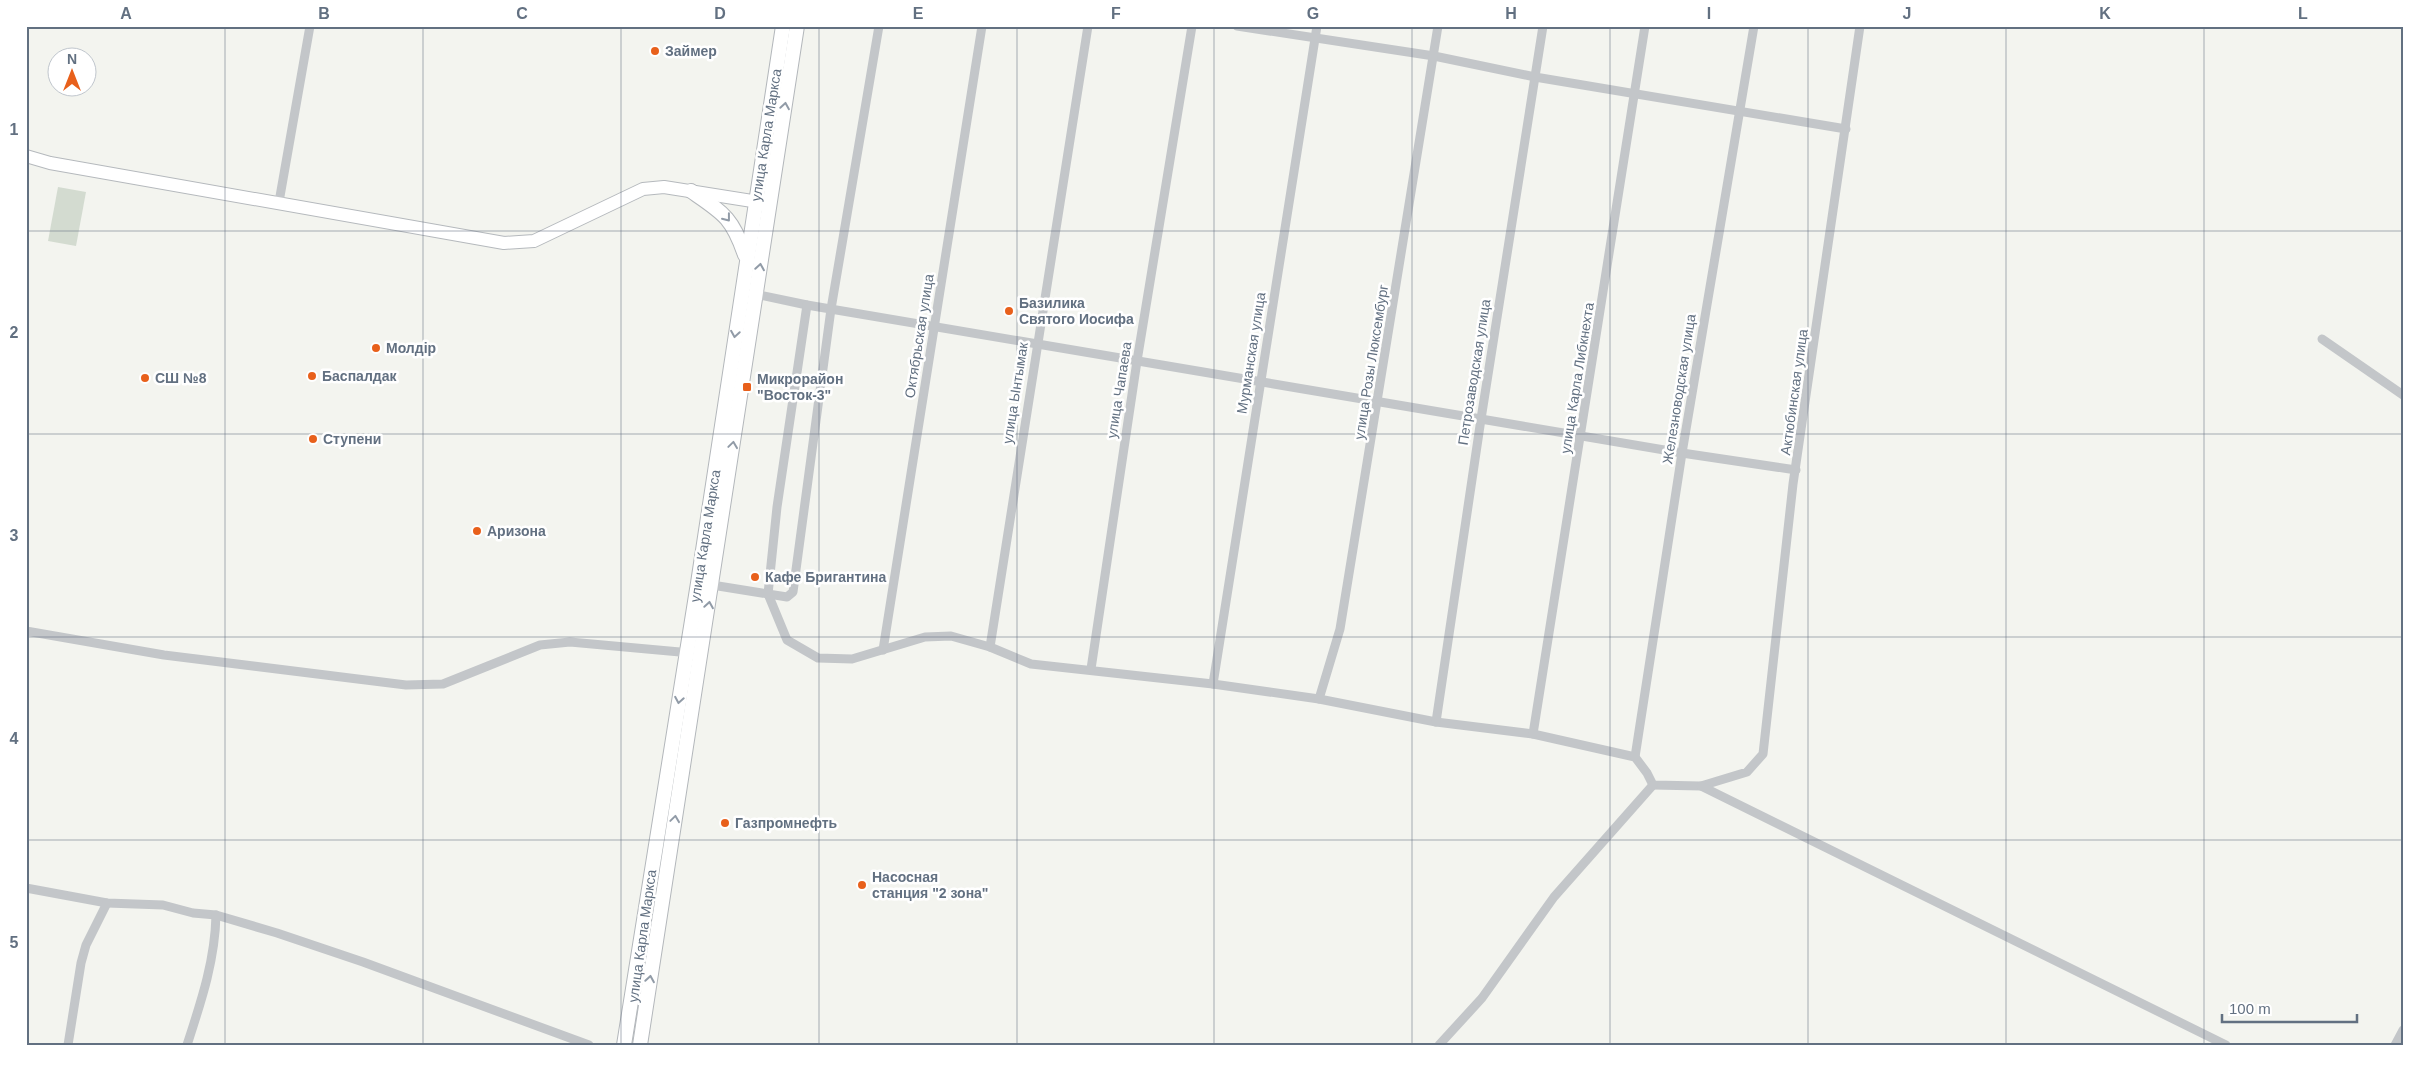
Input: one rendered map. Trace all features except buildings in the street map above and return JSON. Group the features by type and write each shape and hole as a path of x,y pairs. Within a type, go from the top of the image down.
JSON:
{"main road":[{"name":"улица Карла Маркса","path":"624,1045 687,652 783,26"},
{"name":"улица Карла Маркса","path":"640,1045 702,654 797,26"},
{"path":"691,192 723,212 735,229 746,258"}],"street":[{"path":"279,202 310,26"},
{"path":"712,585 787,597 794,592 831,309 879,26"},
{"name":"Октябрьская улица","path":"883,650 982,26"},
{"name":"улица Ынтымак","path":"990,646 1088,26"},
{"name":"улица Чапаева","path":"1091,669 1137,361 1192,26"},
{"path":"1237,26 1315,40 1434,56 1535,77 1846,129"},
{"name":"Мурманская улица","path":"1213,684 1317,26"},
{"name":"улица Розы Люксембург","path":"1319,699 1340,629 1438,26"},
{"name":"Петрозаводская улица","path":"1436,722 1480,419 1543,26"},
{"name":"улица Карла Либкнехта","path":"1533,734 1582,436 1645,26"},
{"name":"Железноводская улица","path":"1635,756 1682,453 1754,26"},
{"name":"Актюбинская улица","path":"1701,786 1747,772 1763,754 1796,470 1860,26"},
{"path":"26,156 50,163 504,242 534,242 643,189 664,187 770,204"},
{"path":"756,294 807,305 1378,402 1682,453 1796,470"},
{"path":"807,305 778,497 768,594 787,640 818,658 852,659 925,637 951,636 990,646 1031,664 1091,669 1213,684 1319,699 1436,722 1533,734 1635,756 1647,773 1652,785"},
{"path":"2322,339 2403,395"},
{"path":"26,631 164,654 406,685 444,684 540,645 570,642 702,654"},
{"path":"1439,1045 1482,998 1554,897 1652,785 1701,786 2226,1045"},
{"path":"26,888 107,903 163,905 193,913 216,915 312,944 589,1045"},
{"path":"68,1045 81,963 86,945 107,903"},
{"path":"187,1045 209,979 216,936 216,915"},
{"path":"2395,1045 2403,1030"}],"shaded area":[{"path":"58,187 86,192 76,246 48,241"}],"place":[{"name":"Займер","path":"655,51"},
{"name":"Базилика Святого Иосифа","path":"1009,311"},
{"name":"Молдiр","path":"376,348"},
{"name":"Баспалдак","path":"312,376"},
{"name":"СШ №8","path":"145,378"},
{"name":"Микрорайон \"Восток-3\"","path":"747,387"},
{"name":"Ступени","path":"313,439"},
{"name":"Аризона","path":"477,531"},
{"name":"Кафе Бригантина","path":"755,577"},
{"name":"Газпромнефть","path":"725,823"},
{"name":"Насосная станция \"2 зона\"","path":"862,885"}]}
